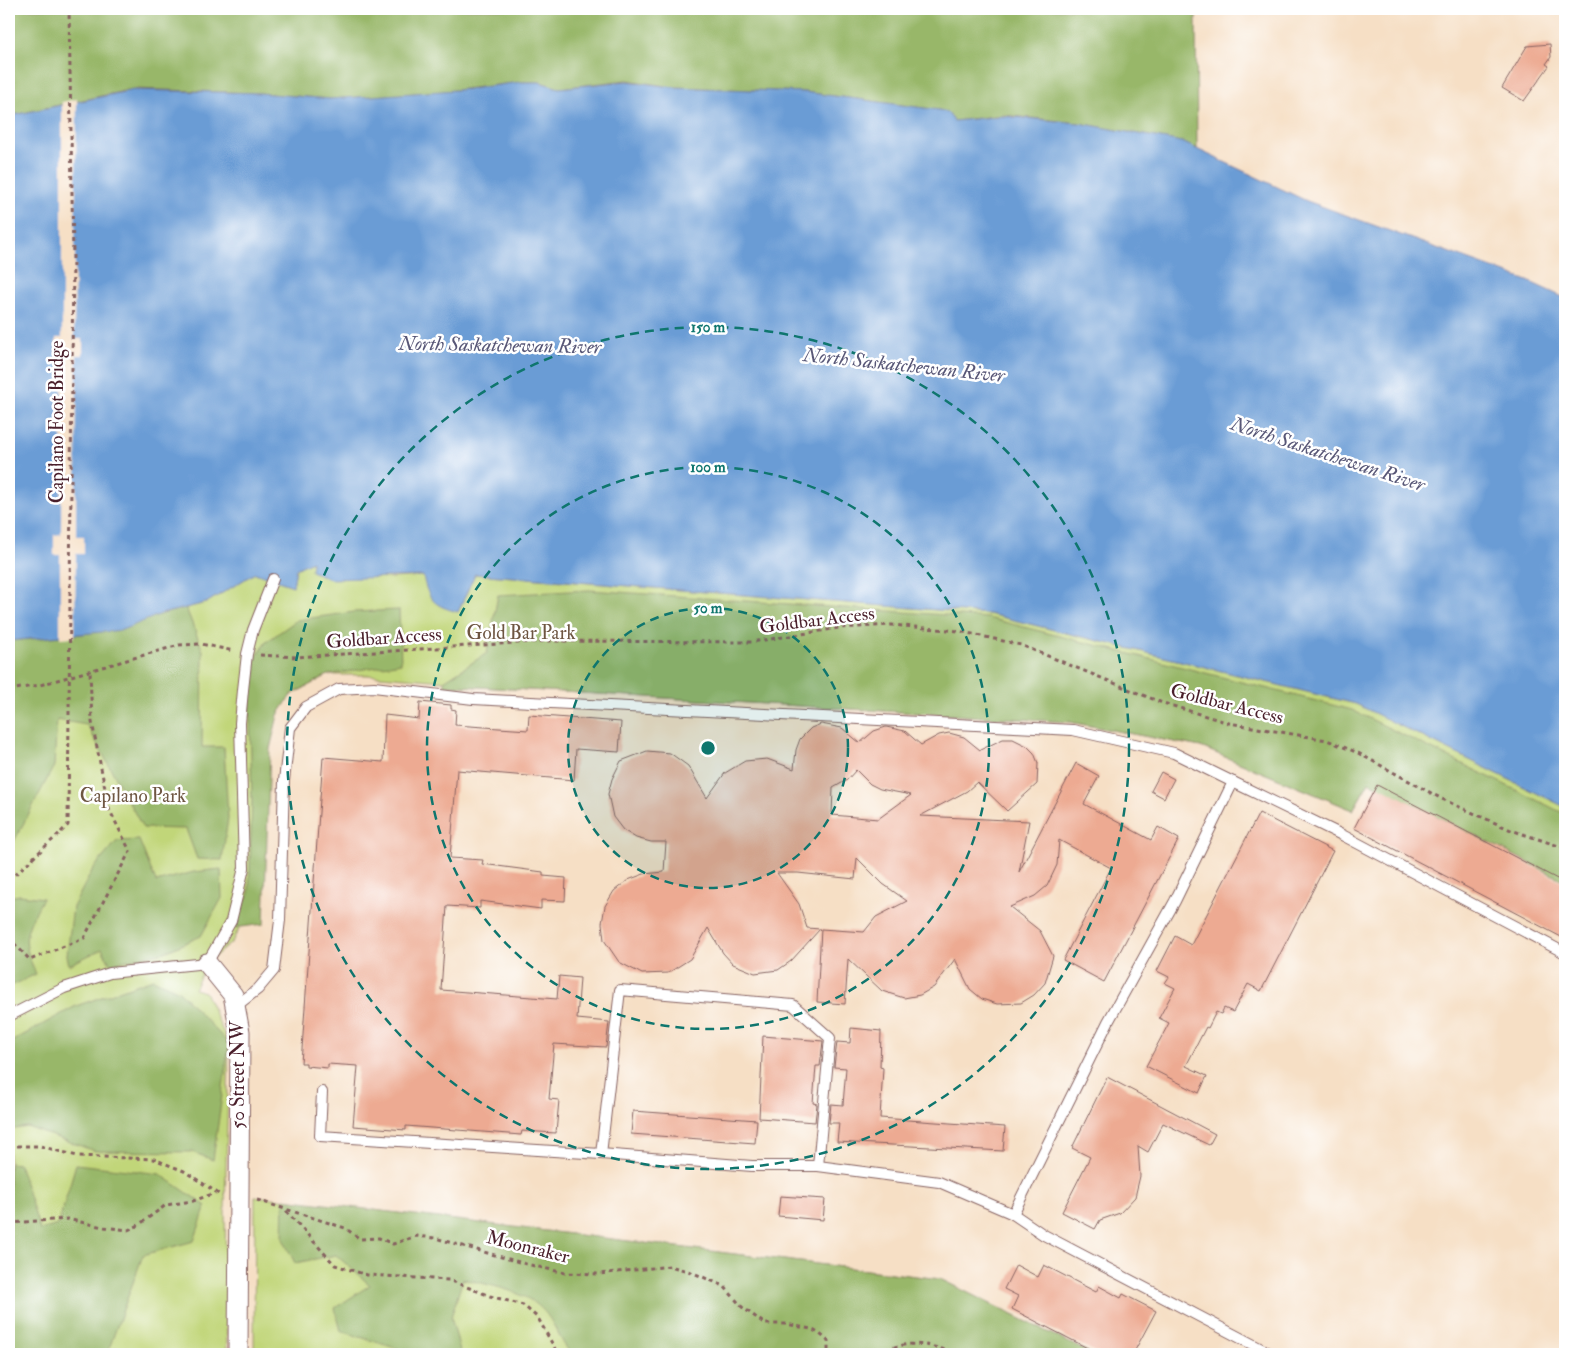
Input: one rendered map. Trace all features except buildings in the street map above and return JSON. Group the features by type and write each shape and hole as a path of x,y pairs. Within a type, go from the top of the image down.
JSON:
{"street":[{"name":"50 Street NW","path":"207,963 233,995 240,1032 238,1354"}],"lane":[{"path":"9,1016 64,988 110,973 207,963 231,921 244,868 240,724 247,654 253,630 273,579"},
{"path":"236,1006 258,989 274,970 280,920 284,781 290,728 306,707 339,689 374,687 483,700 1073,730 1174,754 1344,836 1565,953"},
{"path":"1013,1214 1108,1022 1175,902 1233,782"},
{"path":"601,1154 620,990 793,1005 830,1038 818,1166"},
{"path":"322,1092 320,1136 601,1154 752,1166 818,1166 939,1182 1013,1214 1052,1239 1270,1354"}],"path":[{"name":"Capilano Foot Bridge","path":"9,880 68,825 72,256 68,9"},
{"name":"Goldbar Access","path":"9,690 40,685 179,645 201,644 247,654 296,657 547,641 752,642 839,628 892,625 959,631 1021,645 1160,702 1203,715 1229,722 1327,740 1358,752 1442,799 1511,830 1565,848"},
{"path":"9,938 30,960 84,938 130,851 109,809 92,722 90,671"},
{"path":"9,1146 40,1146 77,1156 154,1159 184,1170 216,1192 193,1201 166,1205 137,1226 128,1230 67,1219 9,1223"},
{"name":"Moonraker","path":"255,1199 345,1228 360,1239 379,1238 393,1244 416,1236 435,1238 565,1273 599,1274 670,1266 691,1272 724,1286 742,1307 764,1324 786,1324 820,1334 828,1341 828,1354"},
{"path":"284,1209 335,1264 367,1274 449,1280 490,1296 523,1305 538,1318 558,1354"},
{"path":"879,1354 901,1344 913,1343 926,1344 955,1354"}],"green space":[{"path":"9,9 1196,9 1197,149 1182,142 1079,123 1003,115 954,121 947,112 939,110 804,92 672,87 627,80 559,88 540,82 521,82 448,91 331,99 259,93 133,89 9,116"},
{"name":"Capilano Park","path":"312,560 366,577 423,576 458,612 474,574 989,614 1356,704 1565,807 1565,881 1369,782 1353,810 1201,747 1070,722 445,685 444,681 367,675 328,675 291,695 256,733 257,895 232,942 207,963 194,989 205,992 229,1044 225,1209 227,1354 9,1354 9,641 122,630 161,614 206,603 255,573 293,586 296,569"},
{"name":"Gold Bar Park","path":"589,590 988,618 1352,710 1565,814 1565,881 1369,782 1353,810 1201,747 1070,722 445,685 444,681 487,653 498,595"},
{"name":"Capilano Park","path":"186,608 203,651 202,747 224,747 228,818 222,860 197,859 186,829 143,828 87,725 57,720 54,766 9,851 9,641 82,634"},
{"path":"399,610 401,663 328,675 291,695 278,715 270,749 264,924 234,928 249,893 252,801 249,669 266,642 297,620 354,612"},
{"path":"139,840 156,882 194,872 221,869 222,898 201,936 165,952 110,964 102,949 69,965 67,955 73,907 93,869 117,841"},
{"path":"20,895 43,898 32,919 26,943 36,974 9,987 9,897"},
{"path":"153,979 179,991 229,1044 213,1160 192,1152 95,1151 27,1127 9,1130 9,1043 76,1006"},
{"path":"9,1163 19,1164 40,1230 58,1225 76,1164 160,1174 206,1206 194,1241 143,1255 107,1354 48,1354 40,1348 9,1354"},
{"path":"255,1196 940,1279 1092,1354 254,1354"},
{"path":"284,1199 940,1279 1092,1354 571,1354 550,1318 535,1303 526,1297 505,1289 463,1279 451,1317 461,1354 408,1352 341,1331 335,1308 370,1285 336,1255 295,1263 283,1239"}],"water":[{"name":"North Saskatchewan River","path":"627,81 671,87 804,92 939,110 947,112 954,121 1003,116 1079,123 1182,142 1307,201 1528,281 1565,298 1565,807 1356,704 989,614 475,574 458,612 433,601 427,591 423,576 331,579 311,571 312,561 296,569 293,586 255,573 206,603 161,614 122,630 9,641 9,116 133,90 259,93 330,99 470,89 520,82 539,82 559,88"}],"pier":[{"path":"77,99 74,339 83,339 83,355 77,355 76,536 84,536 84,554 76,554 75,637 60,638 60,555 54,555 54,535 61,534 62,356 56,356 56,338 62,338 62,102"}]}
